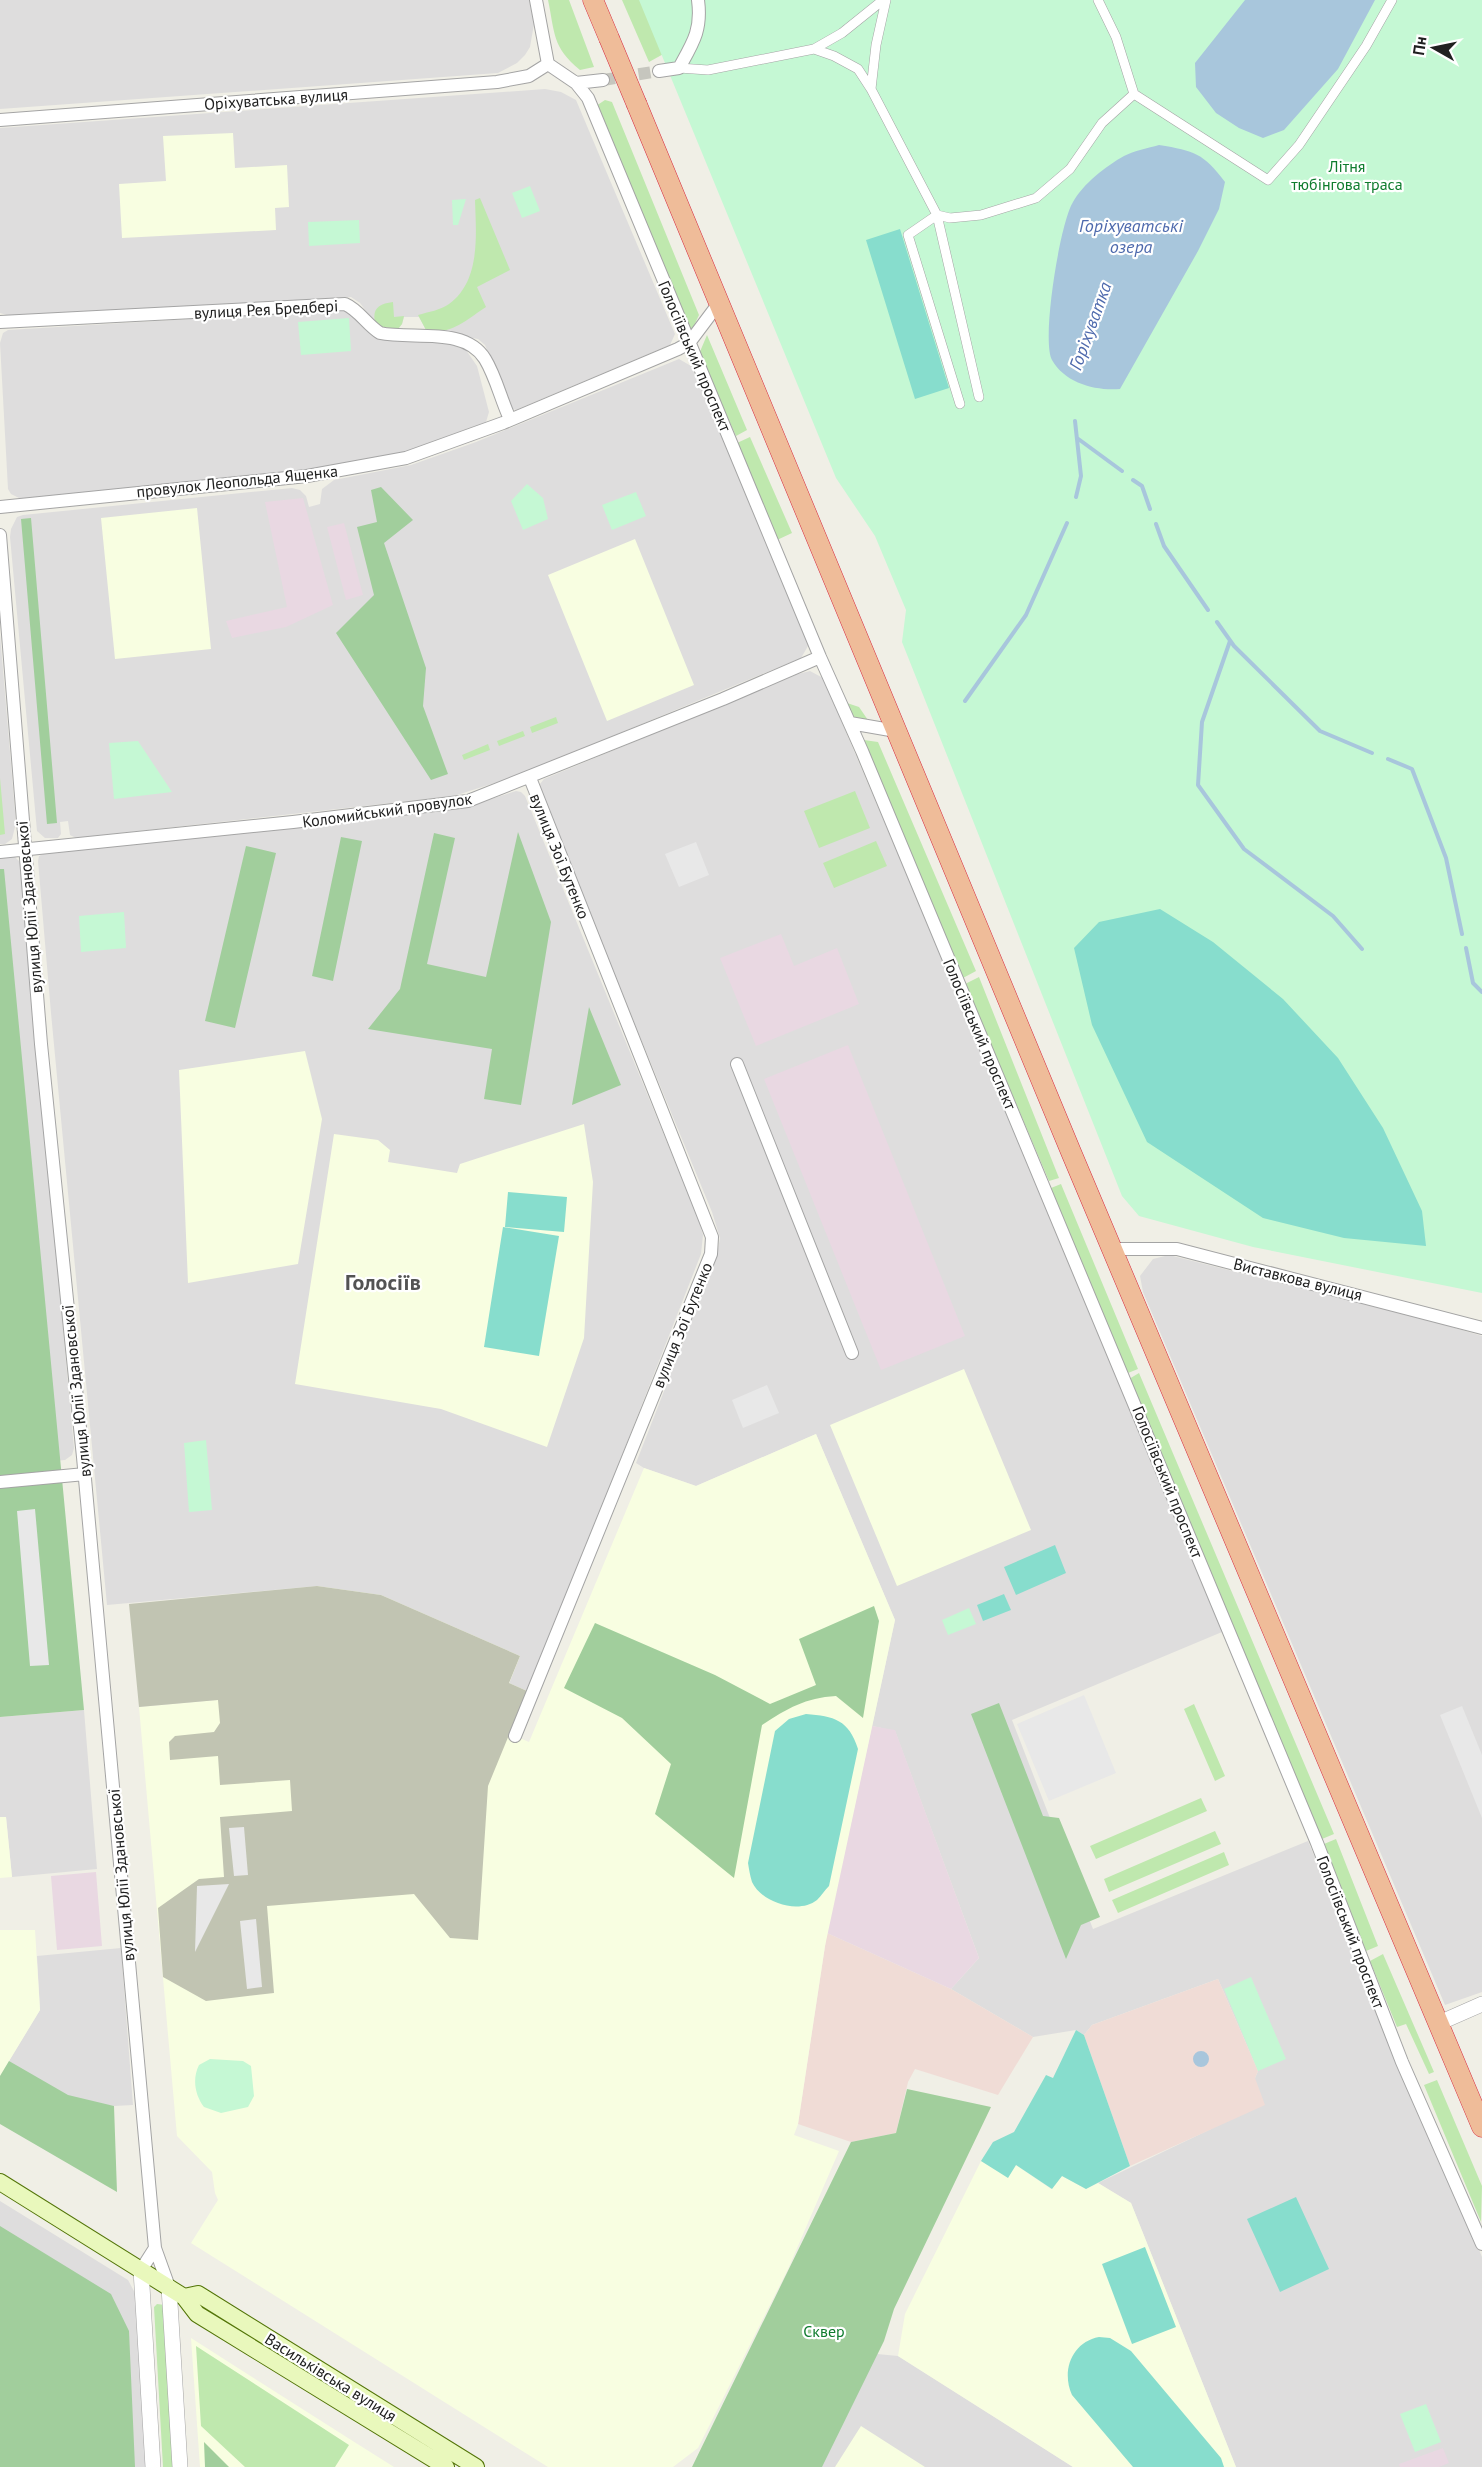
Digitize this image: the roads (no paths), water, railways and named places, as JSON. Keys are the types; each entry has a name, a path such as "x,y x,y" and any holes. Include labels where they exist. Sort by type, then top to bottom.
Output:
{"highway":[{"path":"593,0 1112,1248 1482,2127"}],"main road":[{"name":"Васильківська вулиця","path":"0,2182 184,2297 197,2314 446,2467"},
{"name":"Васильківська вулиця","path":"184,2297 198,2294 476,2467"}],"street":[{"path":"536,0 548,64"},
{"path":"679,68 697,37 698,0"},
{"path":"659,71 679,68 708,70 814,49 842,33 885,0"},
{"path":"871,89 876,45 885,0"},
{"path":"1098,0 1116,37 1134,94 1268,180 1292,155 1366,46 1392,0"},
{"path":"814,49 834,56 858,69 871,89 937,215 979,397"},
{"name":"Голосіївський проспект","path":"548,64 576,83 588,98 820,657 850,723 1190,1534 1317,1843 1405,2068 1482,2244"},
{"name":"Оріхуватська вулиця","path":"0,120 497,82 529,76 548,64"},
{"path":"576,83 603,80"},
{"path":"960,404 908,235 937,215 950,218 981,215 1036,198 1070,169 1102,123 1134,94"},
{"name":"провулок Леопольда Ященка","path":"0,507 307,476 406,458 510,419 689,342 719,303"},
{"name":"вулиця Рея Бредбері","path":"0,322 345,304 352,307 380,333 446,338 468,343 484,358 510,419"},
{"name":"вулиця Юлії Здановської","path":"0,535 24,850 85,1474 155,2248 168,2287 180,2467"},
{"name":"Коломийський провулок","path":"0,852 468,801 530,778 820,657"},
{"path":"850,723 896,731"},
{"name":"вулиця Зої Бутенко","path":"515,1736 711,1254 712,1237 530,778"},
{"path":"737,1064 852,1353"},
{"name":"Виставкова вулиця","path":"1112,1248 1177,1249 1482,1328"},
{"path":"0,1482 85,1474"},
{"path":"1438,2023 1482,2004"},
{"path":"153,2467 141,2270 155,2248"}],"water":[{"path":"1245,0 1375,0 1338,69 1284,130 1263,138 1239,128 1216,113 1196,87 1195,63"},
{"name":"Горіхуватські озера","path":"1159,145 1190,152 1210,165 1225,182 1219,209 1198,251 1120,389 1101,389 1081,384 1058,368 1052,360 1049,348 1050,307 1058,256 1068,214 1077,195 1103,170 1128,154"},
{"path":"1201,2051 1207,2053 1209,2059 1207,2065 1201,2067 1195,2065 1193,2059 1195,2053"}],"waterway":[{"name":"Горіхуватка","path":"1075,421 1081,476 1076,497"},
{"path":"1077,438 1122,471"},
{"path":"1133,480 1142,486 1150,509"},
{"name":"Горіхуватка","path":"965,701 1026,615 1067,523"},
{"path":"1156,524 1164,546 1208,610"},
{"path":"1217,622 1234,646 1320,731 1372,753"},
{"path":"1230,641 1202,722 1198,785 1244,849 1333,916 1362,949"},
{"path":"1388,759 1412,769 1446,858 1462,934"},
{"path":"1466,948 1473,983 1482,992"}],"tunnel":[{"path":"603,80 659,71"}],"district":[{"name":"Голосіїв","path":"383,1282"}],"park label":[{"name":"Літня тюбінгова траса","path":"1347,175"},
{"name":"Сквер","path":"824,2331"}]}
